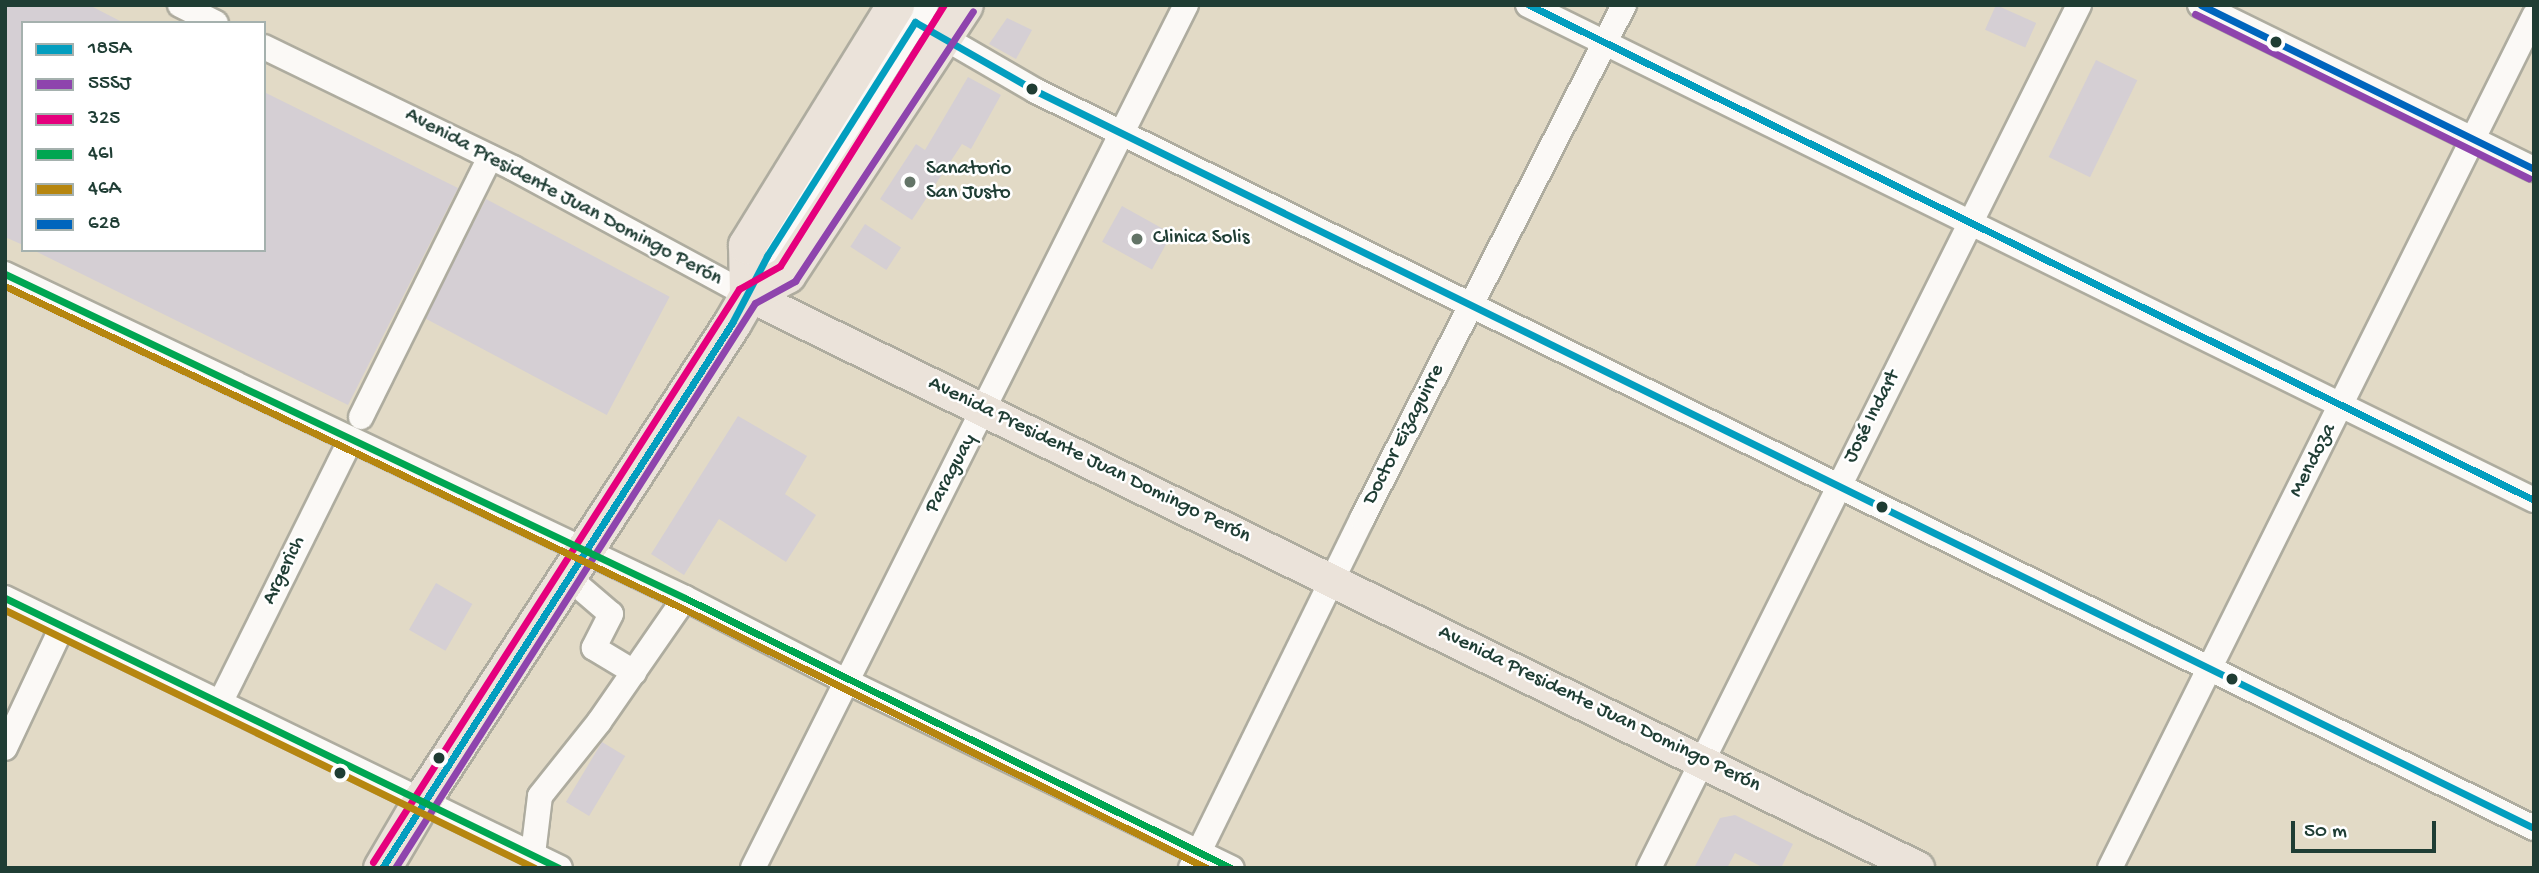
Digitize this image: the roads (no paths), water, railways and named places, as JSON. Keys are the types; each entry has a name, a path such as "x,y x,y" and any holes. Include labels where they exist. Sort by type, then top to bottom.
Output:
{"highway":[{"path":"748,295 747,245 914,16 964,5"},
{"path":"382,868 423,798 577,565 748,295 787,274 914,16"}],"main road":[{"name":"Avenida Presidente Juan Domingo Perón","path":"748,295 1334,579 1918,868"}],"street":[{"path":"180,5 211,21"},
{"path":"914,16 957,5"},
{"name":"Paraguay","path":"753,868 844,680 985,411 1186,5"},
{"path":"1528,5 1970,225 2534,500"},
{"name":"Doctor Eizaguirre","path":"1195,860 1625,5"},
{"name":"José Indart","path":"1649,868 2079,5"},
{"path":"2200,5 2472,141 2534,169"},
{"path":"914,16 1122,132 1839,486 2211,666 2265,707 2534,828"},
{"name":"Mendoza","path":"2109,868 2200,713 2211,666 2534,16"},
{"name":"Avenida Presidente Juan Domingo Perón","path":"266,48 490,157 748,295"},
{"path":"361,417 490,157"},
{"path":"5,274 350,441 577,565 685,598 1195,860 1232,868"},
{"name":"Argerich","path":"221,701 350,441"},
{"path":"577,565 611,614 594,648 634,672"},
{"path":"5,598 423,798 559,868"},
{"path":"533,854 540,796 634,672 685,598"},
{"path":"5,748 62,627"}],"place":[{"name":"Sanatorio San Justo","path":"910,182"},
{"name":"Clinica Solis","path":"1137,239"}]}
